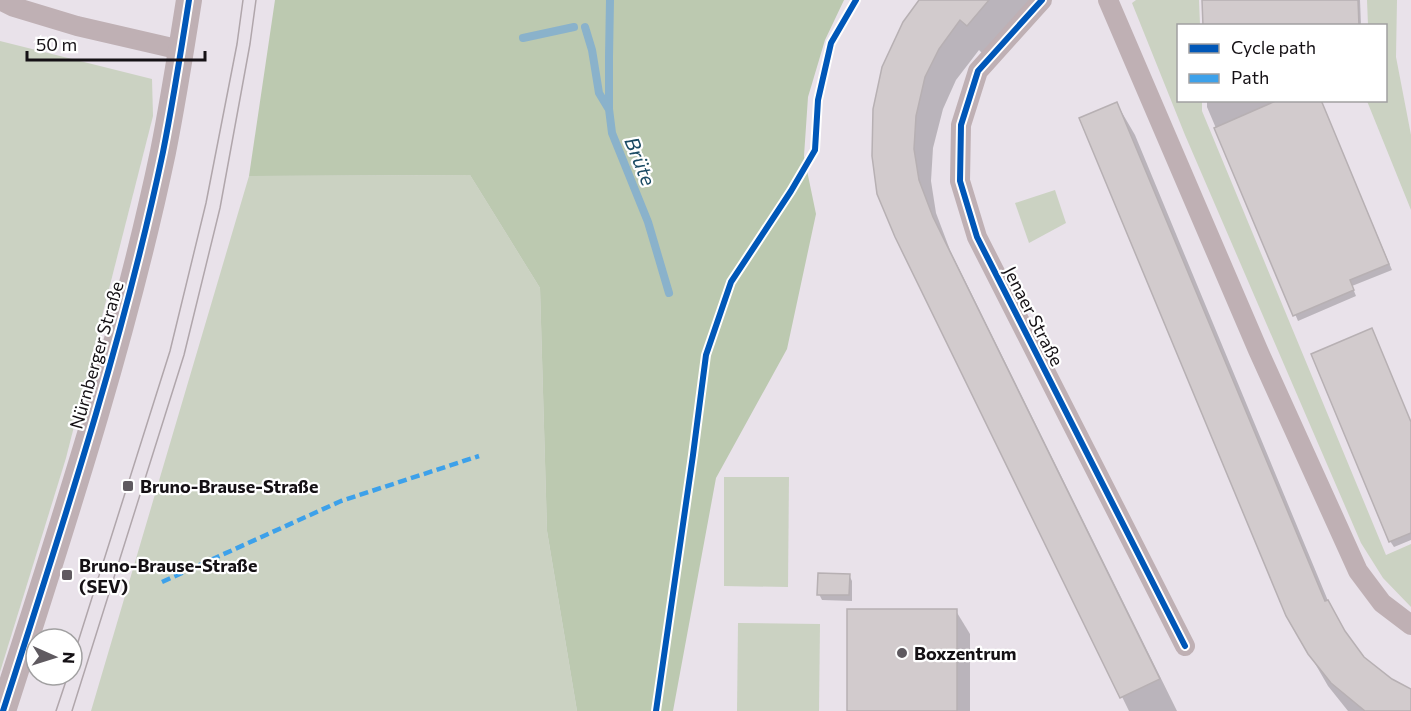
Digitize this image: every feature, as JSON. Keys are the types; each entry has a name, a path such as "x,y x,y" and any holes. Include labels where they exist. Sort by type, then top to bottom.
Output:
{"street":[{"path":"0,0 14,8 77,26 181,50"},
{"name":"Nürnberger Straße","path":"3,711 62,530 121,324 163,152 189,0"},
{"name":"Jenaer Straße","path":"1042,0 978,71 961,125 960,181 977,237 1185,646"},
{"path":"1109,0 1258,350 1358,571 1382,603 1411,625"}],"green space":[{"path":"275,0 844,0 825,40 808,97 804,156 816,214 787,349 716,478 673,711 577,711 547,531 540,288 470,175 249,176"},
{"path":"1136,0 1199,0 1200,24 1177,24 1177,102 1202,102 1202,111 1386,555 1411,544 1411,607 1383,578 1361,543 1185,135 1132,3"},
{"path":"1367,0 1397,0 1396,57 1411,135 1411,210 1367,102 1387,102 1387,24 1368,24"},
{"path":"0,41 152,79 153,116 66,458 0,672"},
{"path":"470,175 540,288 547,531 577,711 91,711 249,176"},
{"path":"1055,190 1066,223 1029,243 1015,203"},
{"path":"724,477 789,477 788,587 724,586"},
{"path":"738,623 820,624 819,711 737,711"}],"building":[{"path":"919,0 989,0 967,26 960,20 939,49 925,77 916,116 914,149 919,180 933,217 1160,679 1120,698 895,237 877,194 872,156 873,109 882,67 903,22"},
{"path":"1202,0 1358,0 1359,24 1203,24"},
{"path":"1117,102 1325,601 1328,600 1345,631 1364,657 1392,679 1411,689 1411,711 1365,711 1331,683 1308,654 1286,616 1079,118"},
{"path":"1273,102 1322,102 1389,264 1350,280 1354,290 1293,316 1214,128"},
{"path":"1372,328 1411,422 1411,533 1389,542 1311,354"},
{"path":"818,573 850,574 849,595 817,595"},
{"name":"Boxzentrum","path":"847,609 957,609 957,711 847,711"}],"waterway":[{"name":"Brüte","path":"610,0 609,109 612,133 648,222 669,293"},
{"path":"523,38 574,27"},
{"path":"585,27 592,50 599,93 608,108"}],"tram line":[{"path":"83,627 170,351 206,203 237,44 243,0"},
{"path":"72,711 184,355 220,208 256,0"},
{"path":"56,711 64,687"}],"marked path":[{"path":"162,582 341,501 479,456"}],"cycle path":[{"path":"3,711 90,434 129,294 163,152 189,0"},
{"path":"656,711 706,355 731,282 815,150 818,100 831,43 856,0"},
{"path":"1042,0 978,71 961,125 960,181 977,237 1185,646"}],"place":[{"name":"Bruno-Brause-Straße","path":"128,486"},
{"name":"Bruno-Brause-Straße (SEV)","path":"67,575"},
{"name":"Boxzentrum","path":"902,653"}]}
